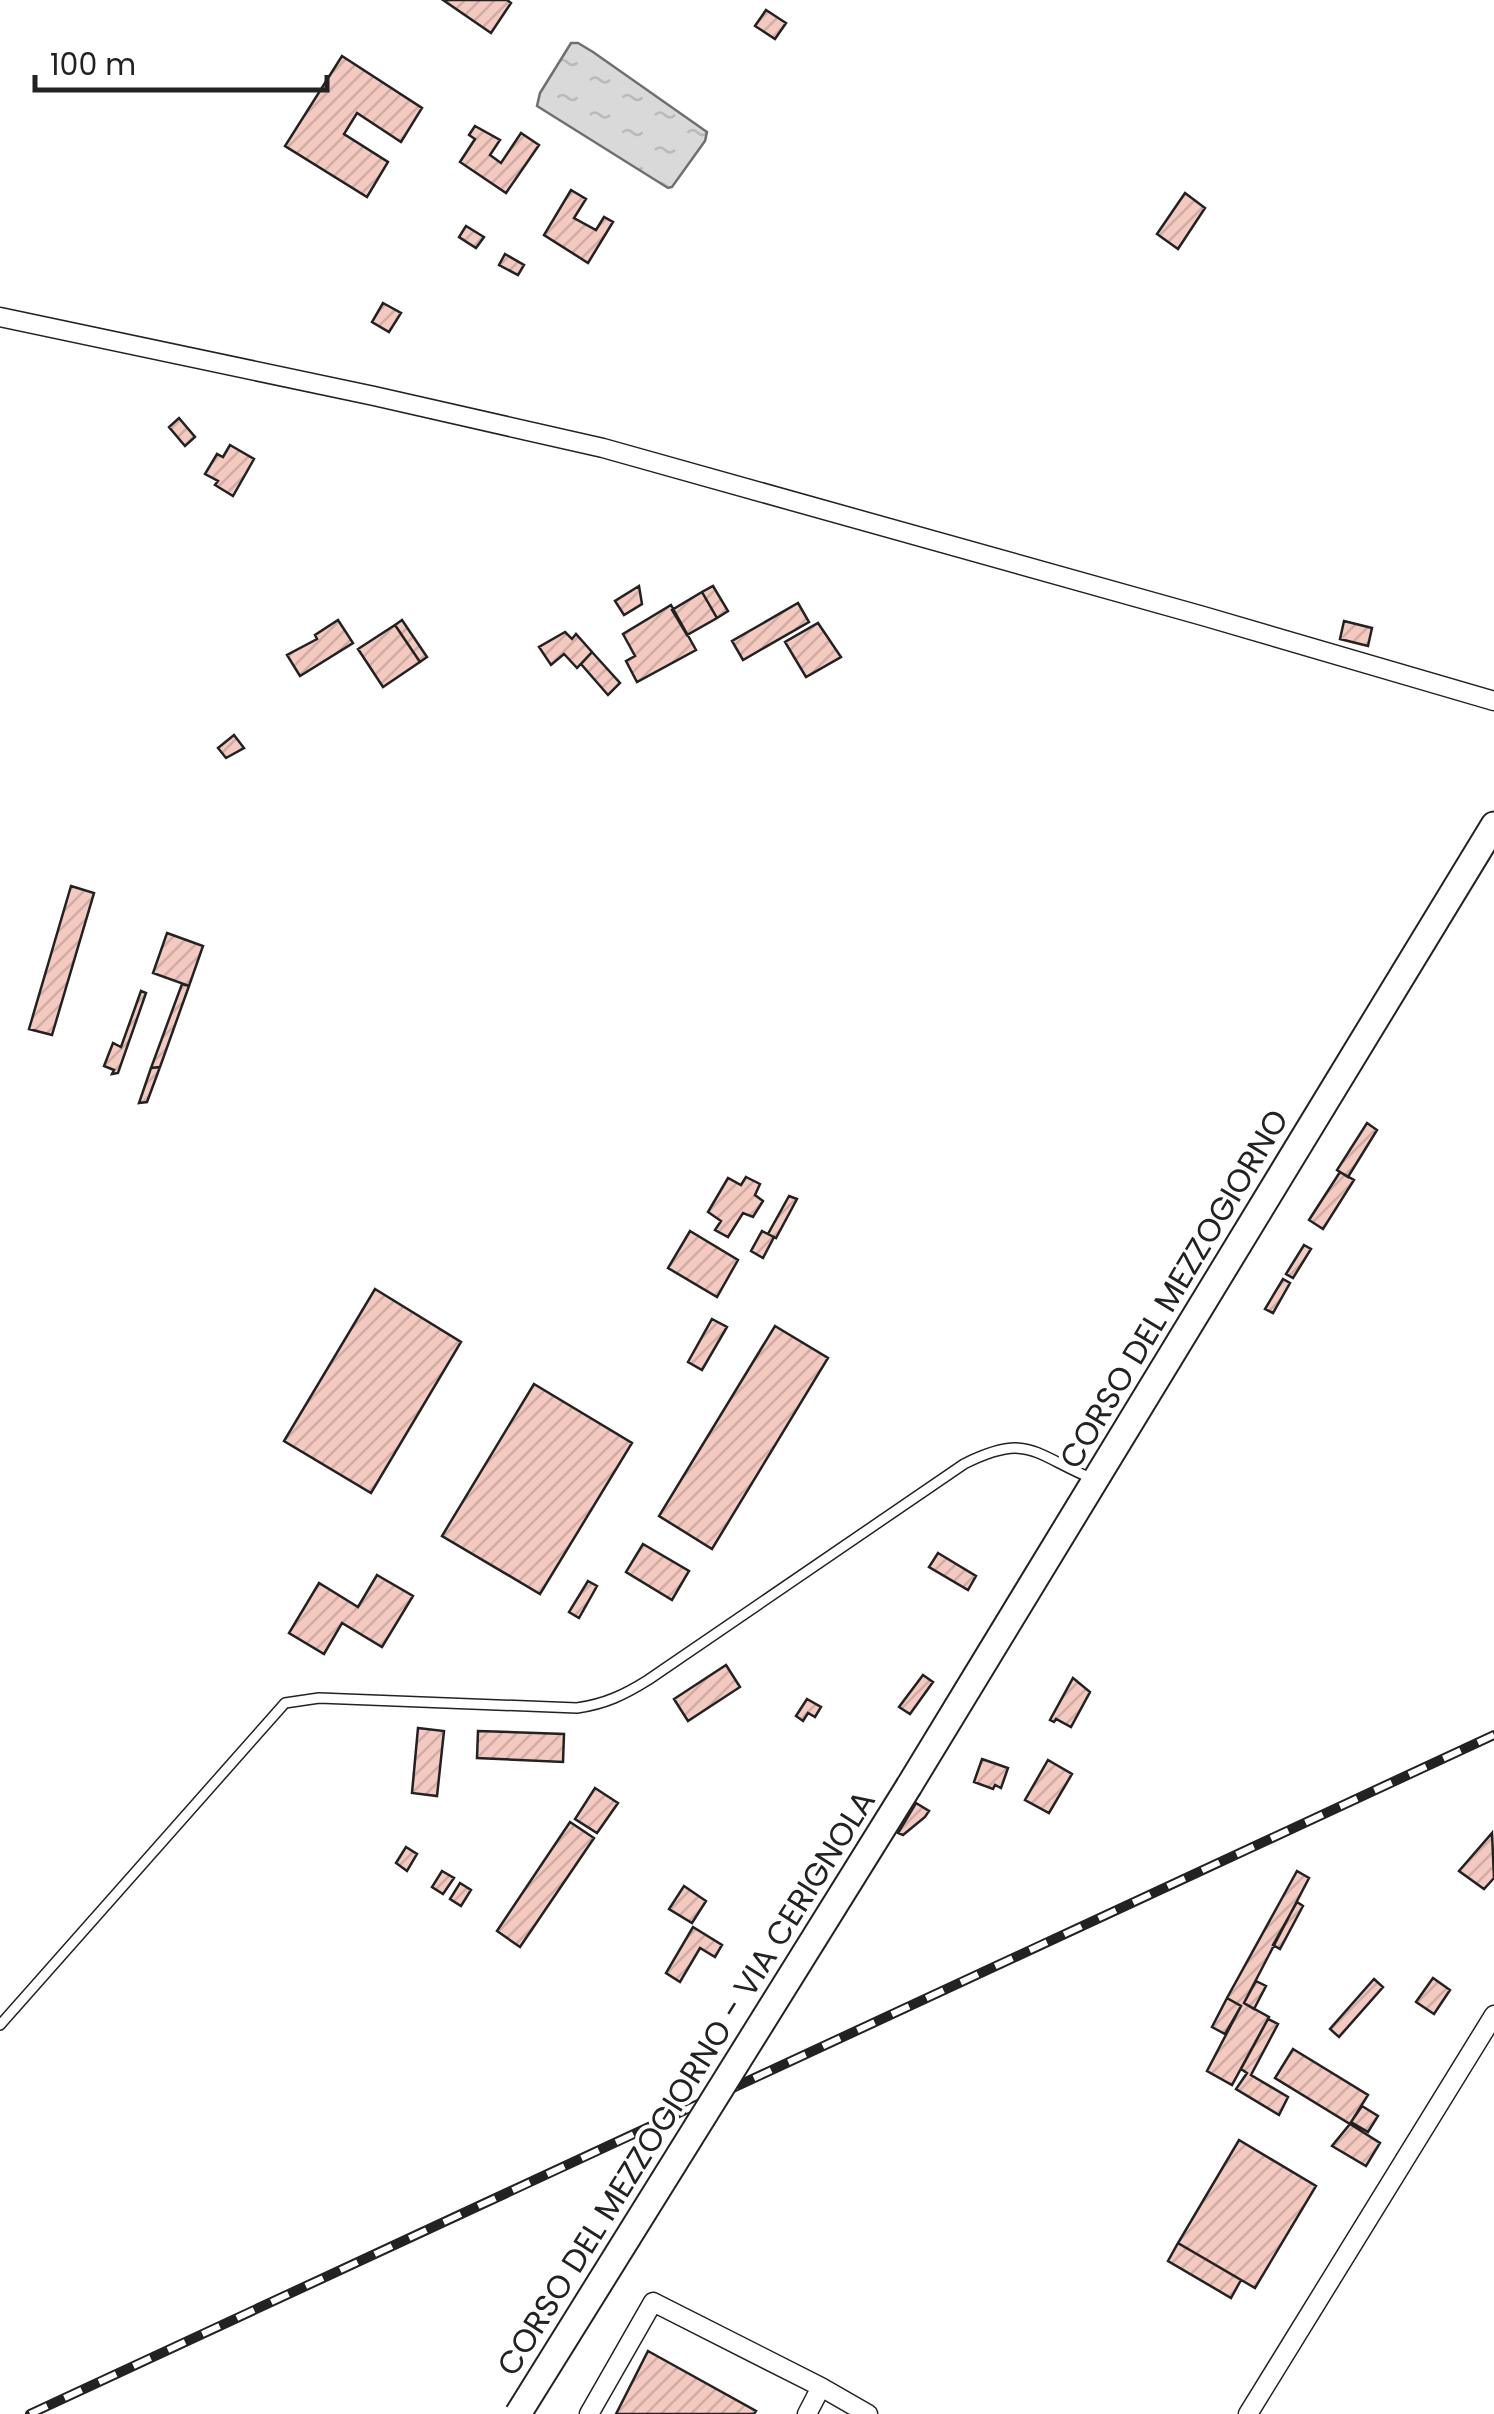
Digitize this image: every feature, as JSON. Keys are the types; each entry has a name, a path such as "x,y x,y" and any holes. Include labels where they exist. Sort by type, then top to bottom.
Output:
{"main road":[{"name":"CORSO DEL MEZZOGIORNO","path":"909,1786 1494,825"},
{"name":"CORSO DEL MEZZOGIORNO - VIA CERIGNOLA","path":"518,2414 909,1786"}],"street":[{"path":"0,317 603,448 1494,701"},
{"path":"1248,2414 1494,2015"},
{"path":"588,2414 653,2302 868,2414"},
{"path":"806,2414 821,2387"}],"lane":[{"path":"0,2025 286,1703 319,1698 577,1708 600,1705 622,1697 964,1464 990,1451 1027,1447 1095,1480"}],"water":[{"path":"571,43 593,52 707,132 705,141 672,187 537,106 540,93"}],"building":[{"path":"443,0 507,0 511,3 491,33"},
{"path":"766,10 786,23 775,39 755,26"},
{"path":"342,56 422,108 401,142 357,113 344,134 388,162 367,197 285,146"},
{"path":"475,126 500,140 490,155 501,163 521,133 539,145 506,193 460,162 475,139 469,135"},
{"path":"571,190 586,199 574,218 596,230 604,217 613,222 588,263 544,235"},
{"path":"1185,193 1205,208 1178,249 1157,234"},
{"path":"466,226 484,237 476,248 459,237"},
{"path":"505,254 524,265 518,275 499,265"},
{"path":"383,303 401,313 389,332 372,322"},
{"path":"179,418 195,437 185,446 169,427"},
{"path":"230,445 254,459 233,496 205,474 217,454 223,457"},
{"path":"639,586 642,604 624,615 615,601"},
{"path":"713,586 728,611 717,618 702,592"},
{"path":"702,592 717,618 687,635 672,610"},
{"path":"798,603 809,622 743,660 732,641"},
{"path":"671,605 696,650 637,682 626,661 635,656 623,634"},
{"path":"338,620 353,643 300,676 287,655 317,639 315,635"},
{"path":"402,620 427,657 420,662 395,625"},
{"path":"1344,621 1372,628 1368,646 1340,639"},
{"path":"818,623 841,657 806,677 785,642"},
{"path":"395,625 420,662 383,687 358,649"},
{"path":"565,632 572,639 576,634 592,652 577,668 564,654 551,665 539,647"},
{"path":"592,652 620,683 608,695 581,664"},
{"path":"234,735 244,748 226,758 218,748"},
{"path":"71,886 94,893 52,1035 29,1029"},
{"path":"167,933 203,946 189,986 153,973"},
{"path":"182,984 189,986 160,1067 151,1068"},
{"path":"141,991 146,993 118,1073 112,1074 114,1070 104,1066 113,1043 121,1047"},
{"path":"160,1067 147,1102 139,1103 151,1068"},
{"path":"1367,1123 1377,1130 1348,1177 1337,1170"},
{"path":"1340,1172 1354,1180 1323,1229 1309,1220"},
{"path":"746,1177 760,1184 755,1195 763,1201 753,1217 743,1213 728,1237 715,1230 721,1221 708,1212 728,1178 741,1185"},
{"path":"789,1196 797,1199 776,1238 768,1234"},
{"path":"690,1231 738,1260 717,1297 668,1268"},
{"path":"762,1231 774,1237 763,1258 751,1251"},
{"path":"1304,1245 1311,1249 1293,1278 1286,1274"},
{"path":"1283,1279 1290,1283 1273,1313 1265,1309"},
{"path":"375,1289 461,1342 371,1493 284,1441"},
{"path":"712,1319 727,1327 702,1370 688,1362"},
{"path":"775,1326 828,1358 712,1549 659,1516"},
{"path":"534,1384 632,1443 540,1594 442,1536"},
{"path":"643,1544 689,1571 672,1600 626,1572"},
{"path":"938,1553 976,1576 968,1590 929,1567"},
{"path":"377,1575 413,1596 382,1647 342,1623 324,1654 289,1633 319,1583 358,1607"},
{"path":"588,1581 597,1586 579,1618 569,1612"},
{"path":"726,1665 740,1687 688,1721 674,1699"},
{"path":"923,1675 933,1682 910,1714 899,1707"},
{"path":"1073,1678 1090,1692 1071,1727 1050,1720"},
{"path":"807,1699 821,1707 815,1717 808,1713 803,1721 796,1716"},
{"path":"418,1728 444,1731 437,1796 412,1793"},
{"path":"478,1731 564,1734 563,1762 477,1758"},
{"path":"982,1759 1008,1768 1001,1788 974,1782"},
{"path":"1048,1760 1072,1774 1049,1813 1025,1800"},
{"path":"595,1788 618,1803 597,1833 575,1819"},
{"path":"916,1803 929,1811 903,1835 898,1833"},
{"path":"570,1822 594,1838 520,1947 497,1931"},
{"path":"1492,1833 1494,1878 1484,1889 1459,1871"},
{"path":"406,1847 417,1854 407,1871 396,1863"},
{"path":"442,1871 454,1878 443,1894 432,1887"},
{"path":"1297,1871 1309,1878 1244,2003 1269,2017 1232,2085 1207,2071 1241,2006 1227,1998"},
{"path":"460,1883 471,1890 461,1906 450,1899"},
{"path":"684,1886 706,1901 692,1923 669,1909"},
{"path":"1297,1902 1303,1906 1280,1949 1273,1945"},
{"path":"693,1927 722,1945 715,1957 700,1948 680,1982 666,1973"},
{"path":"1433,1978 1450,1990 1434,2014 1416,2002"},
{"path":"1374,1979 1383,1987 1339,2037 1330,2029"},
{"path":"1256,1981 1266,1986 1254,2009 1244,2003"},
{"path":"1227,1998 1241,2006 1225,2034 1212,2027"},
{"path":"1268,2019 1278,2024 1251,2075 1288,2097 1279,2115 1236,2089 1247,2073 1241,2069"},
{"path":"1293,2049 1368,2095 1350,2124 1275,2078"},
{"path":"1362,2106 1378,2116 1368,2132 1351,2122"},
{"path":"1350,2124 1380,2143 1366,2166 1332,2146"},
{"path":"1239,2140 1316,2186 1255,2288 1178,2243"},
{"path":"1178,2243 1241,2280 1231,2298 1168,2261"},
{"path":"648,2351 756,2411 616,2414"}],"railway":[{"path":"30,2414 1494,1735"}]}
